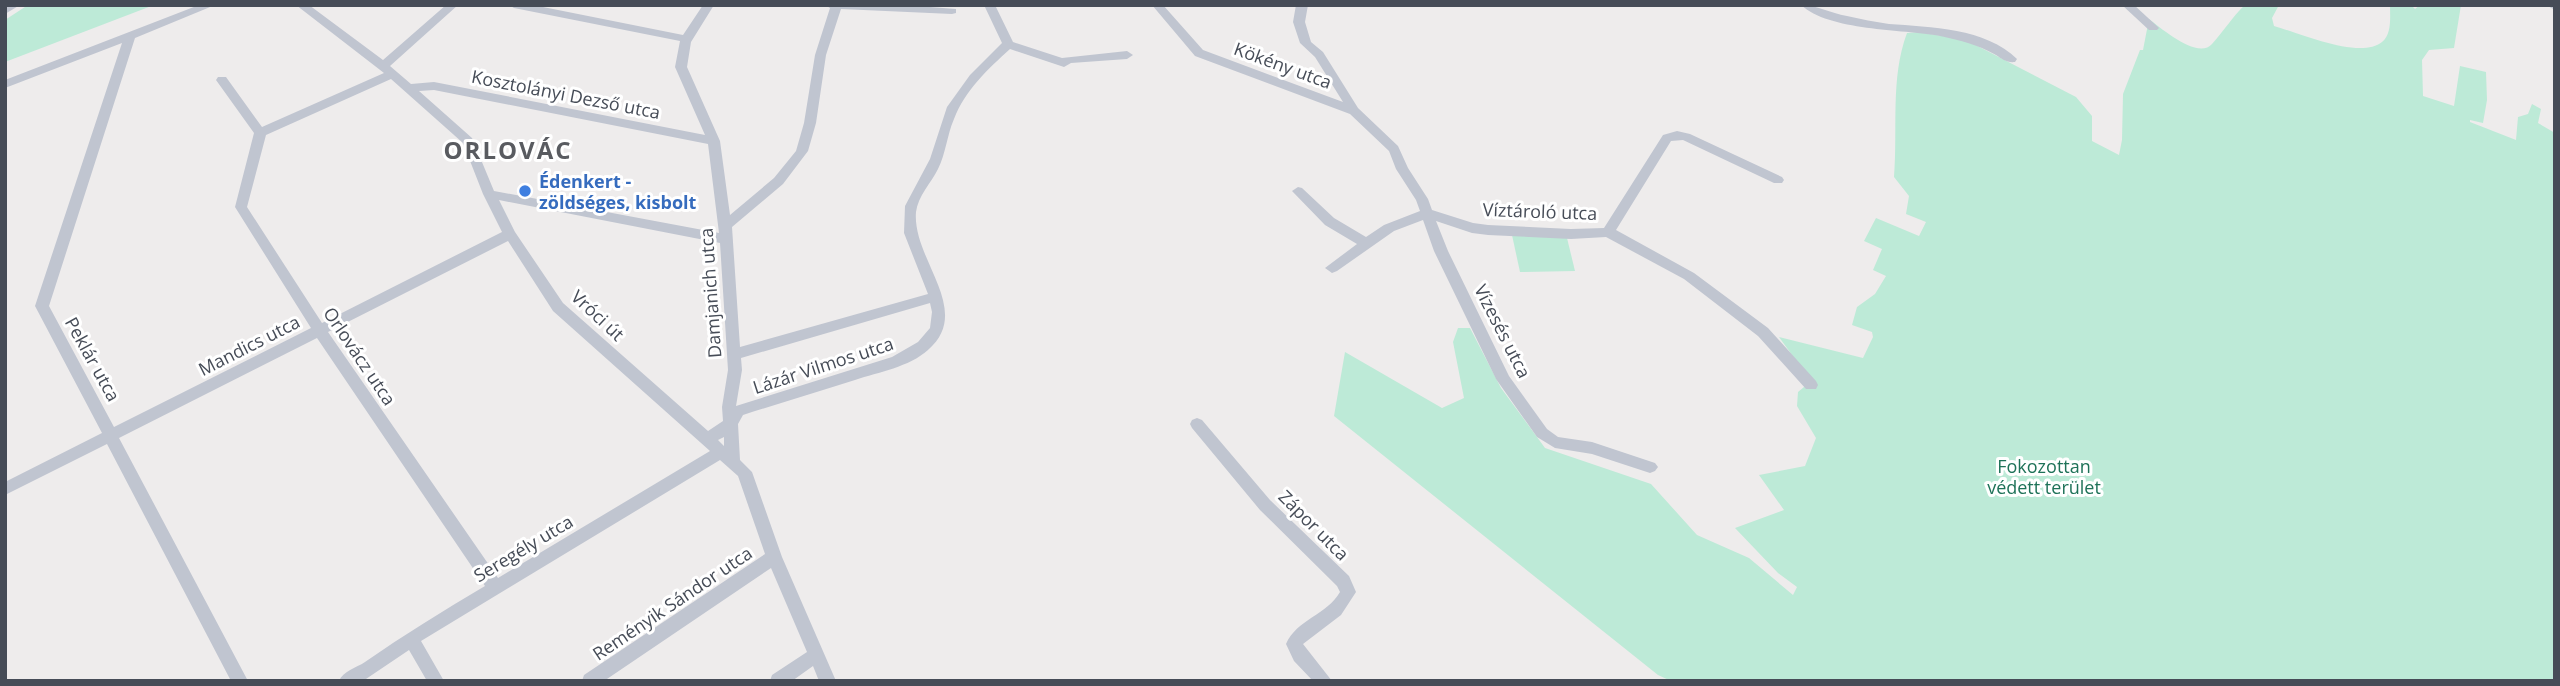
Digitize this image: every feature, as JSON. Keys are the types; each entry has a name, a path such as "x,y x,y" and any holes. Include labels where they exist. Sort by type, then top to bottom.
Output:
{"street":[{"path":"5,11 15,5"},
{"path":"5,84 210,5"},
{"name":"Vróci út","path":"302,5 410,88 468,141 489,194 510,234 558,307 744,472 774,557 828,681"},
{"path":"222,79 260,132 388,70 453,5"},
{"path":"514,5 686,39"},
{"name":"Damjanich utca","path":"709,5 686,39 680,54 681,67 714,141 733,355 731,425 727,456"},
{"path":"830,5 952,11"},
{"path":"489,194 724,232 793,166 802,153 807,139 822,48 837,5"},
{"path":"989,5 1008,44 1064,63 1068,60 1127,55"},
{"name":"Kökény utca","path":"1157,5 1199,53 1354,111"},
{"path":"1302,5 1299,22 1306,43 1319,55 1354,111"},
{"path":"1807,5 1825,16 1844,20 1888,27 1914,27 1977,40 2011,59"},
{"path":"1844,5 1844,20"},
{"path":"2127,5 2153,29"},
{"name":"Peklár utca","path":"130,37 42,306 240,681"},
{"name":"Lázár Vilmos utca","path":"706,439 731,425 738,411 897,361 920,349 939,326 937,296 909,234 910,209 935,163 947,120 960,92 1008,44"},
{"name":"Kosztolányi Dezső utca","path":"410,88 434,86 714,141"},
{"name":"Vízesés utca","path":"1354,111 1394,149 1402,169 1428,213 1441,251 1503,379 1542,433 1555,442 1592,448 1650,467"},
{"name":"Orlovácz utca","path":"260,132 241,207 319,330 495,587"},
{"path":"1608,232 1667,138 1677,135 1686,137 1778,180"},
{"path":"1298,191 1311,206 1358,240 1367,243"},
{"path":"1332,268 1389,228 1428,213"},
{"name":"Víztároló utca","path":"1428,213 1472,228 1488,230 1571,234 1608,232 1700,284 1763,332 1811,385"},
{"name":"Mandics utca","path":"5,489 510,234"},
{"path":"733,355 937,296"},
{"name":"Zápor utca","path":"1197,424 1265,505 1343,581 1348,592 1343,603 1331,615 1297,637 1294,644 1300,656 1324,681"},
{"name":"Seregély utca","path":"347,681 495,587 727,456"},
{"name":"Reményik Sándor utca","path":"590,681 774,557"},
{"path":"411,639 436,681"},
{"path":"778,681 816,655"}],"green space":[{"path":"28,5 154,5 5,62 5,20"},
{"name":"Fokozottan védett terület","path":"2245,5 2279,5 2272,18 2274,26 2329,43 2359,48 2372,47 2385,39 2390,25 2390,5 2411,5 2415,9 2420,5 2461,5 2454,48 2429,50 2422,60 2423,96 2454,106 2460,66 2486,72 2487,100 2483,123 2470,122 2516,140 2518,117 2528,114 2532,104 2541,109 2538,123 2555,133 2555,681 1671,681 1658,675 1334,416 1345,352 1442,408 1464,398 1453,342 1458,328 1470,328 1501,388 1545,448 1651,484 1697,535 1749,558 1793,595 1797,587 1778,573 1735,528 1784,510 1759,475 1805,466 1816,438 1797,406 1798,392 1804,387 1805,373 1779,337 1863,358 1873,337 1872,332 1852,325 1857,307 1875,294 1886,276 1873,270 1882,249 1864,241 1876,218 1919,236 1926,222 1906,214 1909,196 1894,177 1896,86 1907,33 1919,32 1966,40 2076,97 2092,116 2092,141 2119,155 2123,94 2140,50 2143,50 2149,19 2189,46 2206,48"},
{"path":"1512,235 1567,238 1575,271 1520,272"}],"place":[{"name":"Édenkert - zöldséges, kisbolt","path":"525,191"}],"district":[{"name":"ORLOVÁC","path":"508,149"}]}
